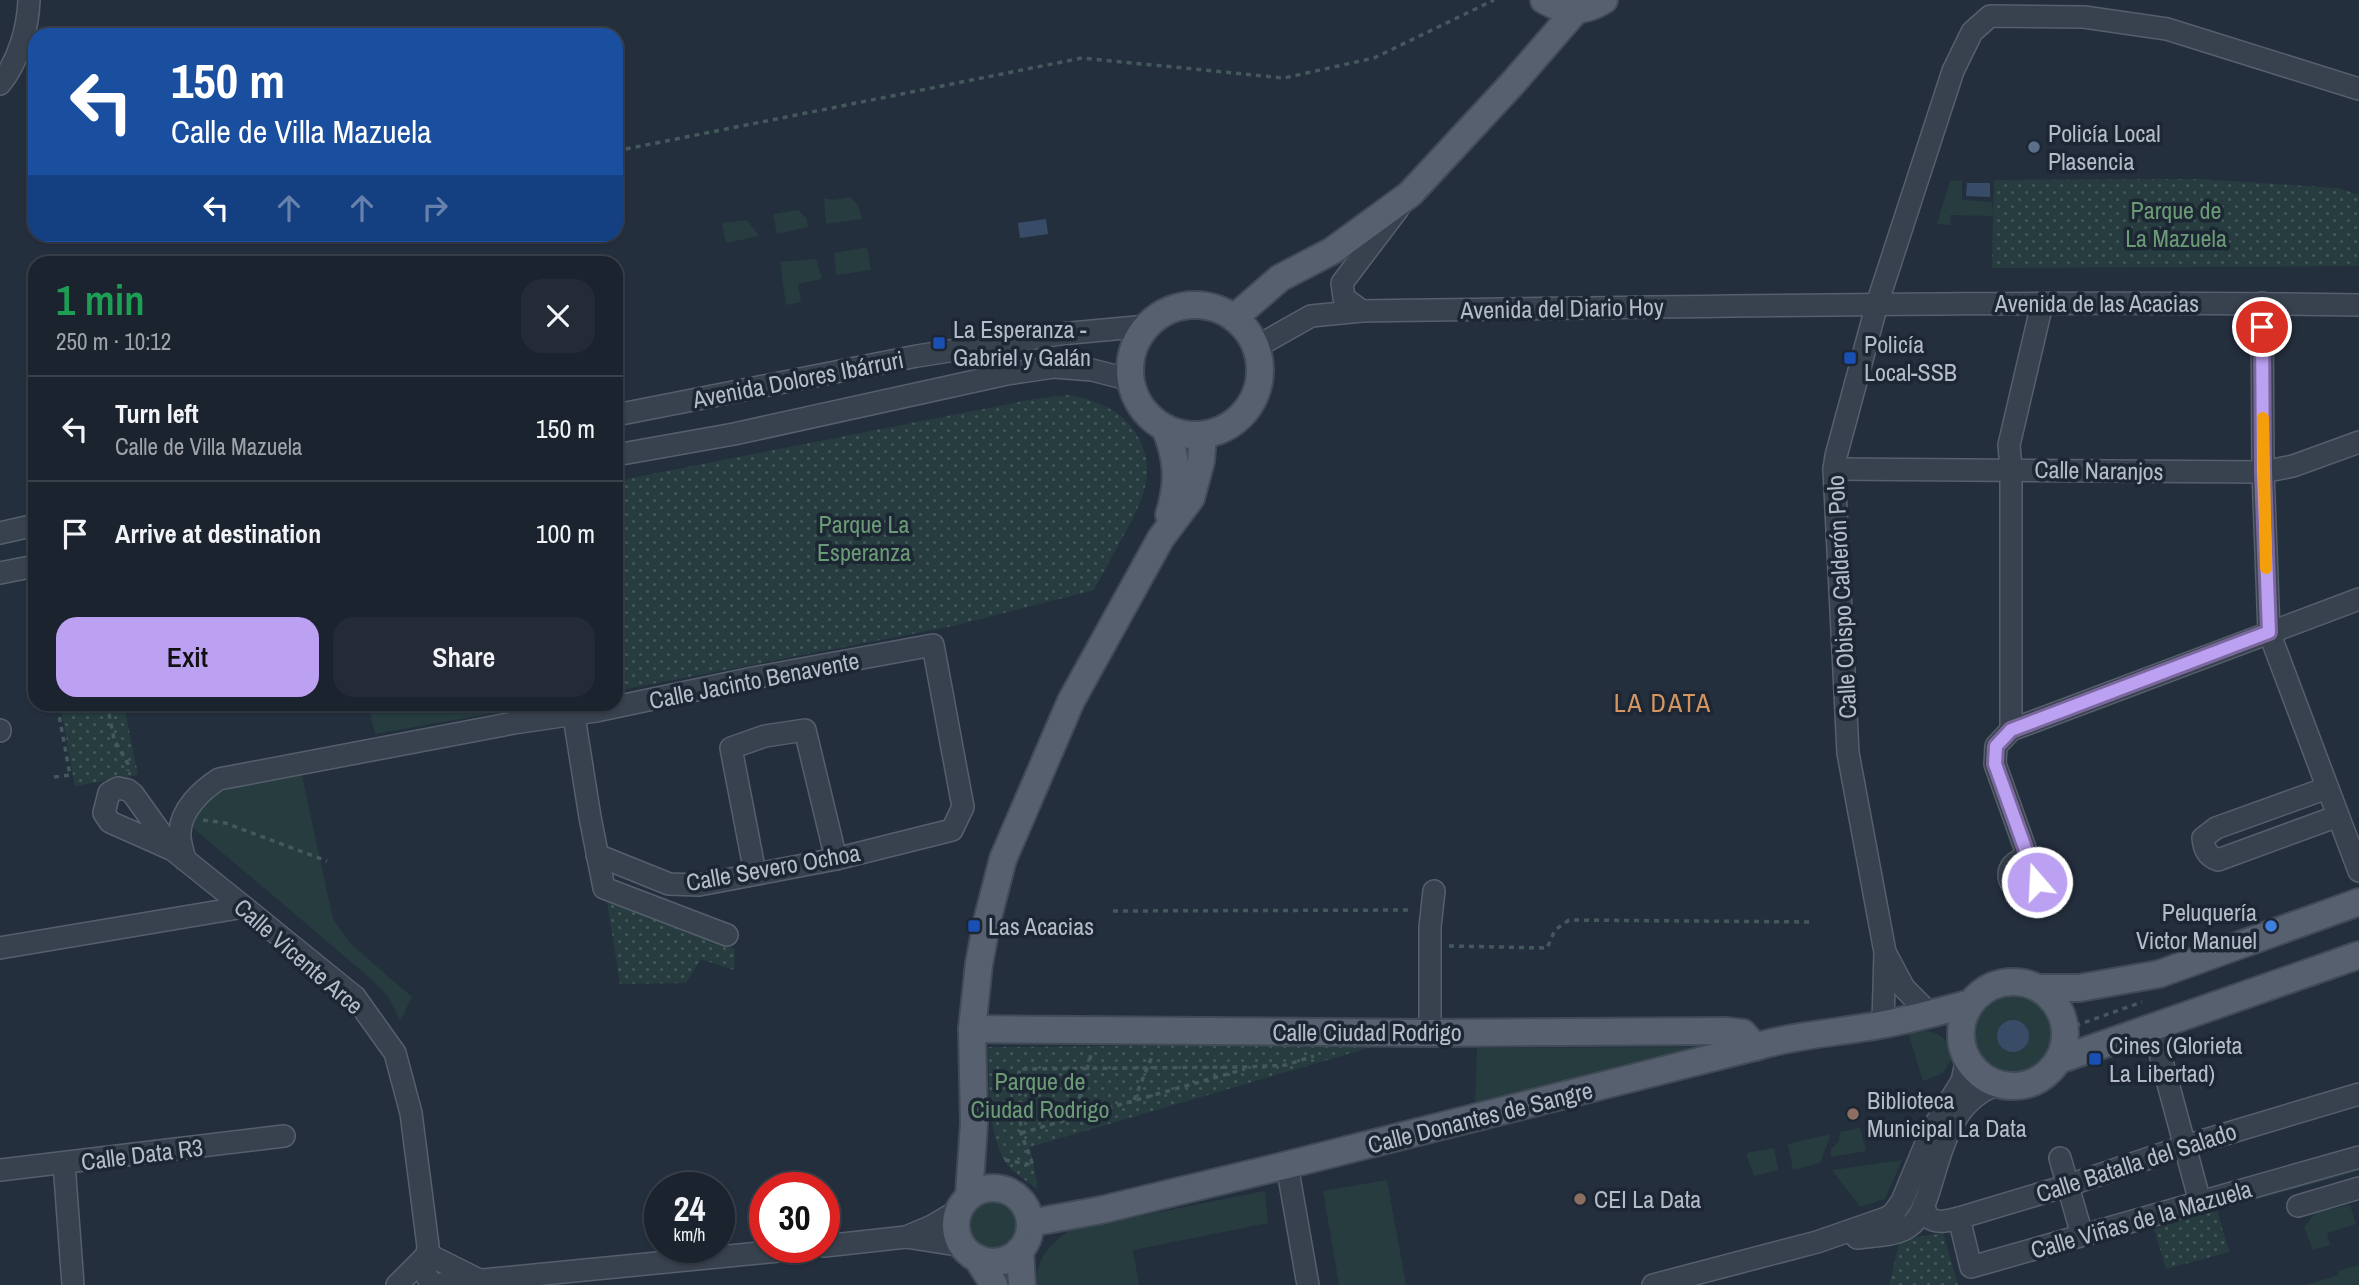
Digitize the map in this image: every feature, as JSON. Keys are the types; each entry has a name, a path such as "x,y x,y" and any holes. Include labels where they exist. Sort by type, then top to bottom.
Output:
{"main road":[{"path":"1538,53 1545,1 1555,7 1571,10 1587,9 1604,0"},
{"path":"1234,318 1280,278 1332,251 1410,194 1577,9"},
{"path":"1180,307 1217,309 1234,318 1247,331 1256,347 1261,366 1259,386 1251,404 1239,419 1222,430 1203,435 1184,435 1166,428 1149,416 1137,400 1131,380 1131,361 1137,342 1147,326 1162,314 1180,307"},
{"path":"1161,538 1177,481 1174,450 1166,428"},
{"path":"994,1285 957,1235 956,1223 964,1203 974,1123 972,1029 986,921 1003,859 1071,701 1161,538 1191,498 1201,461 1203,435"},
{"path":"2039,988 2079,988 2159,974 2359,902"},
{"path":"2059,1060 2359,955"},
{"path":"2003,983 2025,983 2039,988 2053,999 2062,1012 2065,1045 2059,1060 2049,1072 2036,1081 2021,1085 1991,1081 1978,1073 1962,1046 1961,1031 1971,1003 1981,992 2003,983"},
{"name":"Calle Donantes de Sangre","path":"1030,1223 1101,1210 1287,1166 1788,1037 1864,1028 1971,1003"},
{"path":"1931,1014 1948,1021 1961,1031"},
{"name":"Calle Ciudad Rodrigo","path":"972,1029 1430,1033 1725,1031 1743,1033 1755,1047"},
{"path":"974,1123 1000,1189"},
{"path":"964,1203 979,1190 1000,1189 1011,1193 1026,1207 1030,1223 1026,1241 1020,1250 1010,1257 985,1261 970,1252"},
{"path":"1020,1250 1022,1285"}],"street":[{"path":"0,84 19,49 28,16 29,0"},
{"name":"Calle Obispo Calderón Polo","path":"1883,1023 1885,952 1848,753 1834,469 1877,304 1953,72 1972,32 1990,16 2084,17 2166,29 2359,89"},
{"path":"1362,311 1344,298 1342,283 1410,194"},
{"path":"2262,303 2263,472 2269,632 2359,871"},
{"name":"Avenida de las Acacias","path":"1877,304 2359,305"},
{"name":"Avenida del Diario Hoy","path":"1256,347 1311,316 1362,311 1877,304"},
{"path":"2011,730 2009,445 2042,304"},
{"name":"Avenida Dolores Ibárruri","path":"623,414 917,356 1060,334 1147,326"},
{"name":"Avenida Dolores Ibárruri","path":"623,454 734,434 1007,374 1054,367 1092,370 1131,380"},
{"name":"Calle Naranjos","path":"1834,469 2263,472 2293,466 2359,442"},
{"path":"0,533 28,527"},
{"path":"0,573 28,567"},
{"path":"2030,862 1995,764 1996,746 2011,730 2359,599"},
{"name":"Calle Jacinto Benavente","path":"623,705 933,645 963,807 952,830"},
{"name":"Calle Jacinto Benavente","path":"179,855 183,817 206,788 219,779 565,711"},
{"path":"573,711 604,888 727,935"},
{"path":"755,873 731,748 765,736 805,730 836,859"},
{"path":"2327,788 2216,828 2203,838 2204,846 2210,857 2218,860 2338,816"},
{"name":"Calle Severo Ochoa","path":"597,855 669,884 699,885 836,859 952,830"},
{"name":"Calle Vicente Arce","path":"179,855 355,998 395,1053 411,1113 429,1253 436,1270 431,1285"},
{"path":"1430,1033 1433,901"},
{"path":"0,948 244,907"},
{"name":"Calle Obispo Calderón Polo","path":"1885,952 1904,988 1931,1014"},
{"path":"2153,1028 2200,1202"},
{"path":"1653,1285 1817,1242 1893,1214 1902,1201 1931,1131 1962,1081 1967,1058"},
{"path":"1817,1242 1903,1230 1918,1218 1946,1139 1963,1106 1979,1092 2001,1084"},
{"name":"Calle Batalla del Salado","path":"1924,1204 1926,1215 1931,1220 1943,1222 1959,1218 2359,1094"},
{"name":"Calle Data R3","path":"0,1170 284,1136"},
{"name":"Calle Viñas de la Mazuela","path":"1959,1218 1971,1267 2359,1157"},
{"path":"2060,1158 2082,1236"},
{"path":"64,1163 73,1285"},
{"path":"1287,1166 1308,1285"},
{"path":"2298,1206 2359,1188"},
{"path":"840,1244 906,1237 932,1226 964,1203"},
{"path":"906,1237 970,1252"},
{"path":"397,1285 429,1253 479,1280"},
{"path":"431,1285 749,1254"}],"path":[{"path":"623,149 1082,58 1284,78 1374,58 1494,0"},
{"path":"54,777 70,775 58,711"},
{"path":"108,711 114,739 120,748"},
{"path":"203,820 225,822 327,861"},
{"path":"1113,911 1433,901"},
{"path":"1430,945 1546,948 1555,930 1569,920 1810,922"},
{"path":"1134,1100 1156,1045"},
{"path":"1074,1118 1093,1046"},
{"path":"1005,1160 1033,1165 1021,1133 1019,1069 1250,1067 1286,1065 1320,1055"},
{"path":"1021,1133 1250,1067 1256,1059"}],"green space":[{"name":"Parque de La Mazuela","path":"2197,179 2338,188 2359,195 2359,266 1992,268 1994,180"},
{"path":"1962,180 1962,200 1992,202 1993,216 1950,215 1951,225 1937,224 1950,181"},
{"path":"850,197 858,205 862,219 826,224 824,198 834,200"},
{"path":"798,210 807,219 808,227 777,234 773,214"},
{"path":"747,220 759,236 726,243 722,223"},
{"path":"867,247 871,270 836,275 834,253"},
{"path":"816,259 822,279 798,284 801,302 786,305 780,262"},
{"name":"Parque La Esperanza","path":"1067,395 1111,409 1132,428 1146,456 1146,484 1142,497 1094,590 953,626 623,690 623,480 1034,399"},
{"path":"61,711 125,711 138,775 75,786"},
{"path":"370,711 505,711 375,734"},
{"path":"301,771 333,919 352,945 412,997 400,1021 388,996 369,977 191,826 202,806 222,792 248,782"},
{"path":"607,901 735,949 734,970 701,959 686,983 620,984"},
{"path":"2013,993 2029,996 2043,1005 2052,1019 2055,1035 2052,1051 2043,1065 2029,1074 2013,1077 1997,1074 1983,1065 1974,1051 1971,1035 1974,1019 1983,1005 1997,996"},
{"path":"1908,1032 1933,1032 1942,1037 1948,1045 1951,1060 1943,1073 1923,1081"},
{"name":"Parque de Ciudad Rodrigo","path":"1382,1044 1030,1147 1038,1189 1012,1170 1004,1159 994,1129 988,1047"},
{"path":"1710,1047 1475,1110 1477,1048"},
{"path":"1860,1128 1866,1151 1831,1157 1831,1149 1839,1141 1840,1132"},
{"path":"1831,1134 1820,1163 1793,1170 1788,1144"},
{"path":"1774,1148 1778,1170 1754,1176 1746,1153"},
{"path":"1902,1160 1885,1199 1860,1207 1832,1170"},
{"path":"2359,1165 2359,1171 2229,1207 2228,1202"},
{"path":"1387,1180 1406,1285 1339,1285 1323,1191"},
{"path":"1265,1191 1268,1223 1133,1250 1139,1285 1037,1285 1038,1267 1045,1253 1070,1230"},
{"path":"992,1194 1013,1203 1022,1224 1013,1245 992,1254 971,1245 962,1224 971,1203"},
{"path":"2350,1205 2356,1224 2327,1233 2330,1245 2313,1250 2304,1227 2316,1212"},
{"path":"2217,1210 2229,1252 2166,1269 2154,1229"},
{"path":"1943,1233 1958,1285 1889,1285 1900,1240"},
{"path":"2359,1265 2359,1285 2306,1285 2339,1275 2338,1271"}],"water":[{"path":"1967,183 1990,183 1990,197 1966,196"},
{"path":"1046,219 1048,234 1020,238 1018,223"},
{"path":"2013,1020 2024,1025 2029,1036 2024,1047 2013,1052 2002,1047 1997,1036 2002,1025"}],"slow traffic":[{"path":"2263,418 2266,568"}],"place":[{"name":"Policía Local Plasencia","path":"2034,147"},
{"name":"La Esperanza - Gabriel y Galán","path":"939,343"},
{"name":"Policía Local-SSB","path":"1850,358"},
{"name":"Las Acacias","path":"974,926"},
{"name":"Peluquería Victor Manuel","path":"2271,926"},
{"name":"Cines (Glorieta La Libertad)","path":"2095,1059"},
{"name":"Biblioteca Municipal La Data","path":"1853,1114"},
{"name":"CEI La Data","path":"1580,1199"}],"district":[{"name":"LA DATA","path":"1663,702"}],"route":[{"path":"2037,882 2039,873 2030,862 1995,764 1996,746 2011,730 2269,632 2263,472 2262,327"}]}
